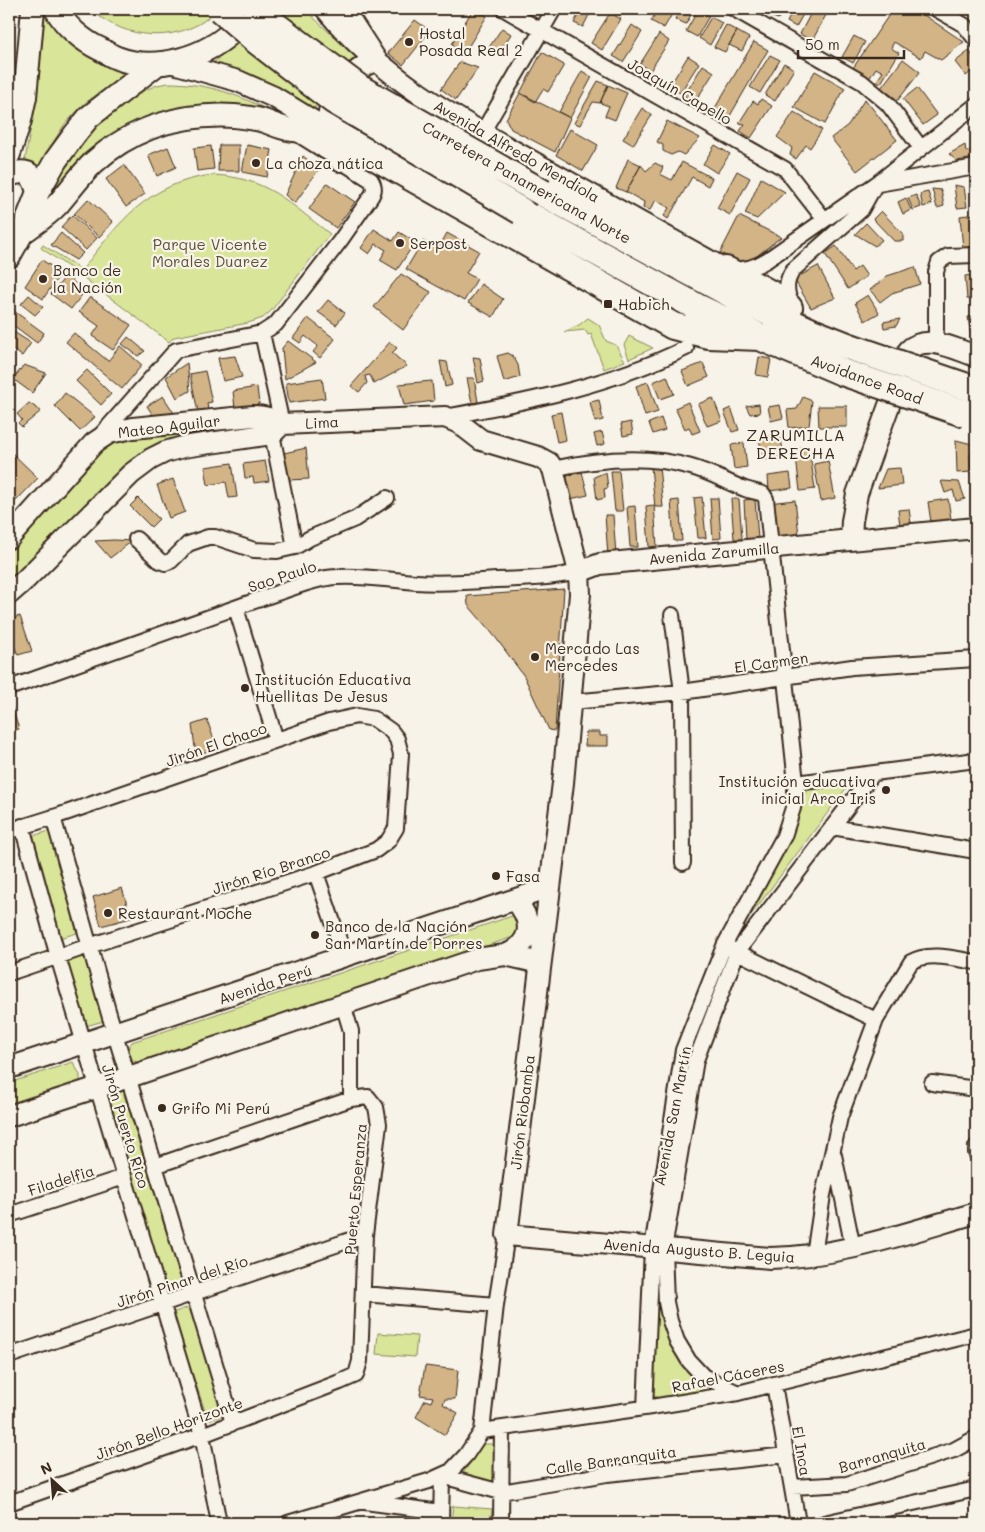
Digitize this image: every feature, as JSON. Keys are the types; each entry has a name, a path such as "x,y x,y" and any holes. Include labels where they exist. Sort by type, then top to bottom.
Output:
{"highway":[{"name":"Carretera Panamericana Norte","path":"220,9 257,41 333,100 521,211 697,307 760,337"},
{"name":"Carretera Panamericana Norte","path":"256,9 359,88 543,193 740,299 804,324"},
{"path":"328,130 673,326 708,335 760,337"},
{"path":"726,270 782,300 804,324"},
{"name":"Avoidance Road","path":"804,324 973,403"},
{"name":"Avoidance Road","path":"760,337 842,372 973,403"}],"main road":[{"path":"9,154 25,97 33,9"},
{"path":"56,9 60,17 86,42 118,58 145,64 164,63 206,50 237,27 250,9"},
{"name":"Avenida Alfredo Mendiola","path":"326,9 336,22 375,60 410,86 482,133 726,270"},
{"path":"340,161 328,130 329,112 335,95 345,80 359,68 375,60 342,9"},
{"path":"9,256 22,233 38,192 56,160 75,134 89,117 164,63 238,81 274,97 328,130"},
{"path":"22,233 57,205 80,176 111,148 153,126 178,119 201,116 236,116 262,120 292,130 328,130"},
{"path":"9,175 20,171 28,173 34,181 38,192"},
{"path":"851,540 852,521 858,494 906,357 911,348 925,342 976,356"},
{"name":"Mateo Aguilar","path":"9,538 94,443 110,434 133,428 253,416 273,419 277,429"},
{"path":"445,417 459,423 481,440 538,458 549,463 552,469"},
{"name":"Lima","path":"9,594 131,474 151,459 165,452 277,429 445,417"},
{"name":"Jirón Riobamba","path":"507,1235 563,783 580,594 579,572 552,469"},
{"name":"Avenida Zarumilla","path":"579,572 600,564 976,528"},
{"name":"Avenida Perú","path":"9,1068 549,888"},
{"path":"9,1116 477,959 505,955 514,951 524,942 528,931 528,918 522,907 515,900"},
{"path":"505,955 540,963"},
{"name":"Avenida Augusto B. Leguia","path":"507,1235 770,1258 814,1255 853,1248 976,1213"}],"street":[{"name":"Joaquín Capello","path":"504,9 785,169 824,219"},
{"path":"482,133 554,9"},
{"path":"734,9 862,82 888,104 921,148"},
{"path":"936,9 964,26 976,40"},
{"path":"726,270 743,270 757,266 876,184 976,105"},
{"path":"94,443 176,350 262,333 280,320 340,241 374,192 371,180 292,130"},
{"path":"876,184 976,167"},
{"path":"804,324 788,297 787,278 793,270 861,210 876,184"},
{"path":"936,344 936,272 938,262 948,256 976,255"},
{"path":"262,333 295,547"},
{"name":"Lima","path":"445,417 512,404 587,384 634,369 686,348"},
{"name":"Avenida San Martín","path":"552,469 604,460 629,459 667,462 698,469 744,489 763,494 766,499 796,783 793,808 784,836 724,946 683,1050 658,1249 645,1408"},
{"path":"136,539 160,561 165,563 171,561 188,544 215,537 254,550 277,551 295,547 310,538 355,518 387,498"},
{"name":"Sao Paulo","path":"9,688 309,582 334,577 372,577 447,583 563,576 579,572"},
{"path":"236,608 276,740"},
{"path":"672,615 682,692 683,863"},
{"name":"El Carmen","path":"571,702 682,692 852,667 976,659"},
{"name":"Jirón El Chaco","path":"15,828 53,817 329,722 357,716 369,717 391,731 399,742 401,754 400,772"},
{"path":"796,783 872,775 976,760"},
{"name":"Jirón Río Branco","path":"9,973 316,873 376,850 388,841 396,828 400,772"},
{"name":"Avenida San Martín","path":"738,1393 703,1376 689,1361 670,1321 658,1249 696,1060 738,952 872,775"},
{"name":"Jirón Puerto Rico","path":"53,817 115,1034 233,1423"},
{"path":"832,827 976,851"},
{"name":"Jirón Puerto Rico","path":"15,828 58,957 202,1435 219,1523"},
{"path":"316,873 345,957"},
{"path":"724,946 876,1020"},
{"path":"814,1255 823,1195 840,1117 876,1020 911,962 920,957 933,957 976,962"},
{"path":"343,1004 351,1031 351,1099"},
{"path":"932,1083 976,1089"},
{"name":"Puerto Esperanza","path":"155,1166 351,1099 368,1096 376,1107 379,1124 366,1235 360,1361 356,1375 340,1382"},
{"path":"976,1146 976,1153"},
{"path":"833,1150 853,1248"},
{"name":"Filadelfia","path":"9,1214 124,1177"},
{"name":"Jirón Pinar del Río","path":"9,1356 366,1235"},
{"name":"Jirón Riobamba","path":"288,1523 429,1481 450,1471 466,1455 482,1431 496,1305 507,1235"},
{"path":"363,1294 496,1305"},
{"name":"Rafael Cáceres","path":"482,1431 738,1393 976,1334"},
{"name":"Jirón Bello Horizonte","path":"9,1503 202,1435 340,1382"},
{"name":"El Inca","path":"774,1384 798,1523"},
{"path":"501,1523 502,1428"},
{"name":"Barranquita","path":"792,1487 846,1484 954,1450 976,1438"},
{"name":"Calle Barranquita","path":"442,1476 502,1492 608,1474 786,1455"},
{"path":"360,1501 441,1518 442,1476"},
{"path":"824,1523 976,1489"}],"green space":[{"path":"90,9 218,9 202,22 185,30 157,35 128,31 102,18"},
{"path":"264,9 309,9 314,18 355,57 314,109 273,85 210,65 240,39"},
{"path":"41,12 63,38 90,58 127,73 85,103 64,125 38,167 34,162 25,160 35,103"},
{"path":"168,83 197,85 225,92 277,115 182,109 37,213 72,153 91,128 136,94 157,85"},
{"name":"Parque Vicente Morales Duarez","path":"212,175 231,177 263,186 289,202 330,234 271,311 263,318 248,323 174,337 169,342 41,248 43,245 82,270 123,221 152,196 170,186 190,179"},
{"path":"588,318 599,325 606,341 616,345 625,361 604,369 591,334 588,335 585,330 564,332 579,325"},
{"path":"629,336 653,348 629,359 624,345"},
{"path":"266,425 175,441 9,587 9,545 104,443 178,430"},
{"path":"850,783 751,915 807,789"},
{"path":"50,831 77,933 60,938 32,836"},
{"path":"512,916 518,918 519,935 138,1062 133,1061 129,1051 129,1046 132,1042"},
{"path":"87,954 107,1020 86,1026 67,960"},
{"path":"73,1062 80,1075 80,1082 9,1105 9,1083"},
{"path":"123,1091 183,1286 166,1289 106,1097"},
{"path":"658,1256 682,1362 711,1390 707,1392 660,1398 653,1396"},
{"path":"189,1307 225,1415 208,1420 172,1313"},
{"path":"378,1333 417,1336 415,1357 376,1354"},
{"path":"482,1444 492,1444 499,1453 496,1482 486,1483 462,1475"},
{"path":"453,1506 492,1509 490,1523 451,1523"}],"building":[{"path":"473,9 487,16 465,52 452,44"},
{"path":"568,9 592,9 583,27 574,23 578,15"},
{"path":"658,9 675,9 664,28 651,21"},
{"path":"680,9 694,9 686,24 675,19"},
{"path":"776,9 785,9 778,19 770,16"},
{"path":"794,9 806,9 796,27 787,22"},
{"path":"813,9 819,9 827,13 812,41 800,34"},
{"path":"893,9 915,9 964,42 941,60 925,51 921,58 894,42 891,48 899,53 881,83 875,83 883,72 876,68 869,79 853,68"},
{"path":"698,10 709,16 697,37 686,31"},
{"path":"610,13 621,19 602,50 591,43"},
{"path":"711,17 722,23 710,45 699,38"},
{"name":"Hostal Posada Real 2","path":"415,20 430,31 403,65 388,53"},
{"path":"632,25 642,32 623,62 613,56"},
{"path":"726,25 737,31 725,52 714,47"},
{"path":"502,28 511,34 498,55 488,49"},
{"path":"737,31 749,38 742,51 729,45"},
{"path":"659,34 669,41 650,71 640,64"},
{"path":"854,36 865,42 853,63 842,57"},
{"path":"754,42 768,50 727,121 712,113"},
{"path":"969,51 976,60 976,68 966,76 955,62"},
{"path":"542,52 564,65 548,92 543,89 535,102 520,93"},
{"path":"770,55 780,60 760,93 750,87"},
{"path":"688,56 699,63 680,93 669,87"},
{"path":"903,59 920,72 898,100 881,88"},
{"path":"460,62 478,68 456,100 441,89"},
{"path":"784,63 794,69 775,101 765,95"},
{"path":"703,65 714,72 695,102 684,96"},
{"path":"582,71 592,77 570,118 559,112"},
{"path":"815,71 845,88 825,124 794,107"},
{"path":"598,81 608,85 600,103 593,102 580,125 574,123"},
{"path":"608,85 627,93 615,120 605,116 609,106 600,103"},
{"path":"917,88 937,115 923,125 903,99"},
{"path":"520,93 570,118 555,152 511,129 506,119"},
{"path":"761,99 772,106 751,138 740,131 745,124 739,123 753,101 758,104"},
{"path":"865,99 897,140 857,171 831,138 848,125"},
{"path":"642,108 652,115 633,145 623,139"},
{"path":"794,112 822,130 810,148 806,145 796,159 790,155 792,148 777,137"},
{"path":"667,121 700,138 684,155 678,152 671,155 663,151 663,145 657,142"},
{"path":"570,129 598,145 583,171 556,155"},
{"path":"219,145 239,145 239,171 218,171"},
{"path":"247,145 272,150 267,177 242,172"},
{"path":"715,145 730,154 717,173 703,164"},
{"path":"965,145 966,152 974,150 975,158 957,161 949,154"},
{"path":"211,146 214,169 197,171 194,148"},
{"path":"168,147 176,167 157,176 148,155"},
{"path":"303,156 319,169 295,203 285,195"},
{"path":"628,159 641,165 626,192 616,188"},
{"path":"682,162 712,178 708,186 692,177 668,219 664,216 669,208 656,200 650,210 643,208 644,202 626,192 641,165 646,171 655,163 663,167 660,174 672,180"},
{"path":"124,165 145,194 126,207 106,179"},
{"path":"737,171 750,178 730,215 717,208"},
{"path":"761,178 785,192 757,219 745,214"},
{"path":"327,183 355,202 336,228 309,209"},
{"path":"954,185 964,187 967,207 957,208"},
{"path":"932,189 941,190 944,206 937,208"},
{"path":"928,192 932,204 923,207 920,194"},
{"path":"916,195 921,207 913,210 908,198"},
{"path":"906,198 911,210 903,214 898,202"},
{"path":"88,199 113,222 99,237 74,214"},
{"path":"881,211 903,234 903,241 894,241 873,219"},
{"path":"976,214 976,247 963,249 960,216"},
{"path":"72,215 97,238 86,250 61,227"},
{"path":"739,216 781,237 753,259 738,261 720,253"},
{"path":"866,223 882,240 875,246 855,234"},
{"path":"374,229 393,241 399,232 415,242 397,270 380,260 386,250 376,244 369,254 361,248"},
{"path":"61,233 83,253 76,260 51,245"},
{"path":"447,233 479,251 466,273 477,279 464,301 406,269 423,241 438,249"},
{"path":"836,246 853,271 860,266 867,276 848,289 825,254"},
{"name":"Banco de la Nación","path":"42,260 61,273 43,299 25,286"},
{"path":"818,266 835,298 811,308 794,279"},
{"path":"915,267 920,284 892,293 880,302 870,290 887,276"},
{"path":"401,274 431,292 403,330 374,307"},
{"path":"972,275 974,299 967,299 965,276"},
{"path":"66,276 85,291 71,309 51,294"},
{"path":"481,284 503,299 493,317 468,303"},
{"path":"29,295 43,307 35,315 21,304"},
{"path":"868,295 879,313 865,321 855,303"},
{"path":"90,297 131,325 113,350 92,336 99,326 79,312"},
{"path":"328,300 345,313 336,325 318,312"},
{"path":"14,311 44,333 37,343 9,322"},
{"path":"976,316 976,343 972,343 968,317"},
{"path":"308,318 335,339 320,358 313,352 318,346 305,336 300,343 293,338"},
{"path":"900,319 896,326 884,328 883,322"},
{"path":"9,329 31,343 22,356 9,347"},
{"path":"74,333 108,361 120,346 142,365 122,389 66,342"},
{"path":"128,337 145,351 138,356 122,344"},
{"path":"288,341 316,362 285,379 282,348"},
{"path":"390,342 397,348 392,353 407,366 374,384 370,375 365,376 367,383 359,392 351,386"},
{"path":"508,353 513,356 518,365 520,377 504,382 497,356"},
{"path":"235,356 242,377 223,381 218,358"},
{"path":"473,357 480,358 484,381 478,383"},
{"path":"759,357 771,359 768,377 756,375"},
{"path":"440,361 447,362 452,385 445,387"},
{"path":"187,363 190,391 177,398 166,377"},
{"path":"703,363 709,377 688,386 682,371"},
{"path":"24,365 46,373 32,393 13,379"},
{"path":"87,370 111,394 101,405 76,381"},
{"path":"205,371 212,402 207,403 208,410 198,412 190,374"},
{"path":"667,376 674,394 660,399 653,382"},
{"path":"322,378 325,398 289,403 286,383"},
{"path":"467,378 474,378 478,402 472,403"},
{"path":"432,381 434,401 404,405 399,384"},
{"path":"648,382 658,412 645,416 636,386"},
{"path":"257,387 259,404 235,408 233,391"},
{"path":"65,393 95,417 80,431 55,406"},
{"path":"163,396 176,416 147,417 153,415 147,406"},
{"path":"803,397 812,401 809,426 789,428 787,410 797,409"},
{"path":"713,398 722,421 707,426 698,404"},
{"path":"599,400 603,420 595,422 590,402"},
{"path":"688,402 700,431 692,434 689,427 685,429 675,408"},
{"path":"29,403 41,411 22,427 18,423 22,420 17,414"},
{"path":"759,404 760,413 750,414 746,406"},
{"path":"780,405 783,418 771,421 768,407"},
{"path":"818,406 847,406 847,427 819,427"},
{"path":"731,408 739,430 732,432 724,411"},
{"path":"561,412 566,440 557,442 551,414"},
{"path":"661,418 665,430 653,434 649,423"},
{"path":"631,422 633,434 623,436 621,424"},
{"path":"602,432 605,444 597,446 594,434"},
{"path":"780,434 784,456 763,460 759,438"},
{"path":"956,440 976,445 976,449 970,455 971,472 957,473"},
{"path":"744,443 747,467 734,469 731,445"},
{"path":"809,447 815,489 800,491 795,449"},
{"path":"306,448 309,479 288,480 284,453"},
{"path":"9,450 38,478 16,501 9,494"},
{"path":"265,461 269,481 254,483 253,477 245,478 243,464"},
{"path":"828,461 835,498 821,501 814,464"},
{"path":"232,463 237,497 229,498 226,482 208,485 205,467"},
{"path":"659,466 663,507 655,507 651,467"},
{"path":"900,468 902,485 878,488 886,469"},
{"path":"611,471 619,471 623,511 615,511"},
{"path":"582,472 588,495 570,499 565,476"},
{"path":"606,472 608,488 604,489 605,498 597,500 594,477"},
{"path":"790,473 792,488 769,491 768,476"},
{"path":"173,479 185,512 169,518 157,485"},
{"path":"941,481 959,482 965,499 956,501 953,490 945,493"},
{"path":"702,497 706,538 698,538 694,498"},
{"path":"138,498 159,519 151,527 130,506"},
{"path":"710,498 718,498 721,538 713,539"},
{"path":"731,499 739,499 742,539 734,539"},
{"path":"755,499 758,539 746,540 744,500"},
{"path":"948,499 951,519 931,522 928,502"},
{"path":"679,500 682,541 674,541 671,501"},
{"path":"795,500 799,535 773,539 768,503"},
{"path":"654,505 657,546 649,547 646,506"},
{"path":"635,506 638,547 630,547 627,507"},
{"path":"909,509 911,523 900,525 898,510"},
{"path":"605,515 613,515 616,555 608,556"},
{"path":"95,541 132,541 110,558"},
{"name":"Mercado Las Mercedes","path":"564,589 555,731 549,730 524,676 496,638 468,605 467,596"},
{"path":"20,616 32,651 18,655 14,645 9,647 9,619"},
{"path":"9,699 19,729 9,732"},
{"path":"207,720 217,748 196,755 192,725"},
{"path":"586,732 600,732 600,736 608,736 608,746 585,746"},
{"path":"122,888 131,918 101,926 93,897"},
{"path":"425,1366 458,1370 455,1399 445,1399 443,1404 458,1413 445,1435 416,1417 425,1400 431,1402 433,1397 420,1395"}],"place":[{"name":"Hostal Posada Real 2","path":"409,42"},
{"name":"La choza nática","path":"256,163"},
{"name":"Serpost","path":"400,243"},
{"name":"Banco de la Nación","path":"43,279"},
{"name":"Habich","path":"608,304"},
{"name":"Mercado Las Mercedes","path":"535,657"},
{"name":"Institución Educativa Huellitas De Jesus","path":"245,688"},
{"name":"Institución educativa inicial Arco Iris","path":"886,790"},
{"name":"Fasa","path":"496,876"},
{"name":"Restaurant Moche","path":"108,913"},
{"name":"Banco de la Nación San Martín de Porres","path":"315,935"},
{"name":"Grifo Mi Perú","path":"162,1108"}],"district":[{"name":"ZARUMILLA DERECHA","path":"796,443"}]}
